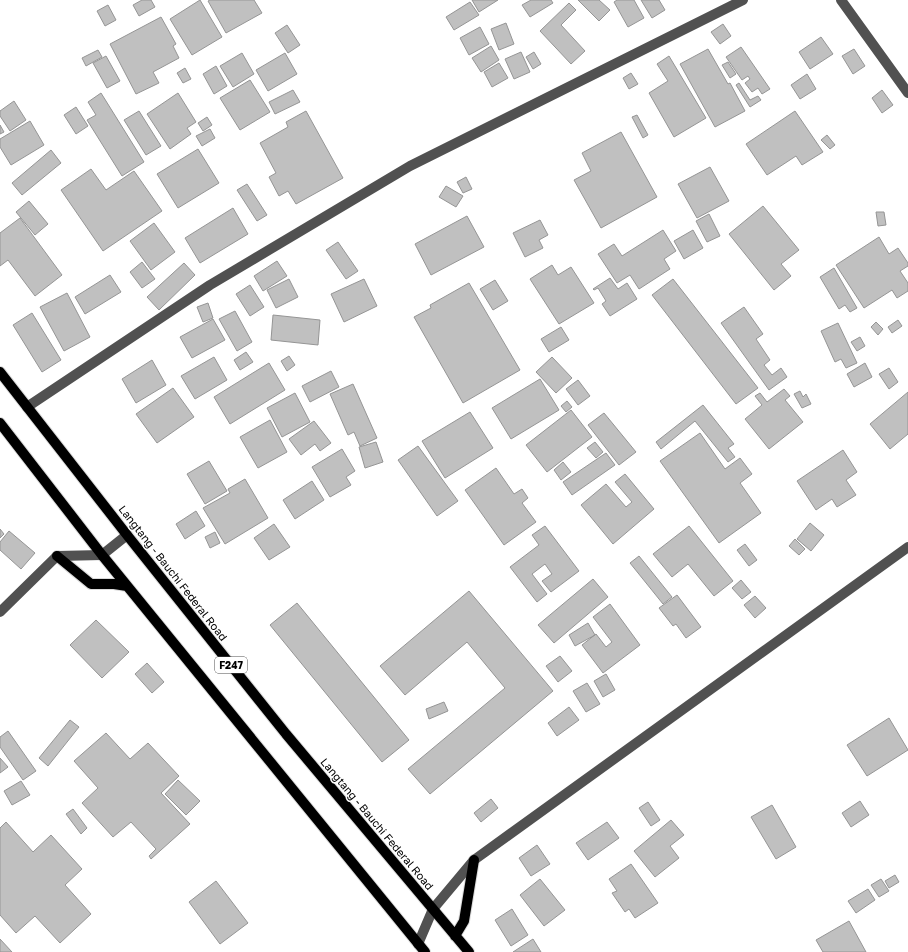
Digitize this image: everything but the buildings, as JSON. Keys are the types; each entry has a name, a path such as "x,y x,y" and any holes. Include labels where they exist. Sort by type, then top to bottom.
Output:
{"main road":[{"name":"Langtang - Bauchi Federal Road","path":"0,372 127,535 286,734 469,952"},
{"name":"F247","path":"0,423 102,555 425,952"},
{"path":"57,556 91,584 114,584 127,586"},
{"path":"455,936 464,921 474,860"}],"street":[{"path":"27,407 210,285 410,166 743,0"},
{"path":"841,0 908,93"},
{"path":"0,612 57,556 102,555 127,535"},
{"path":"418,944 433,909 474,860 908,548"}]}
